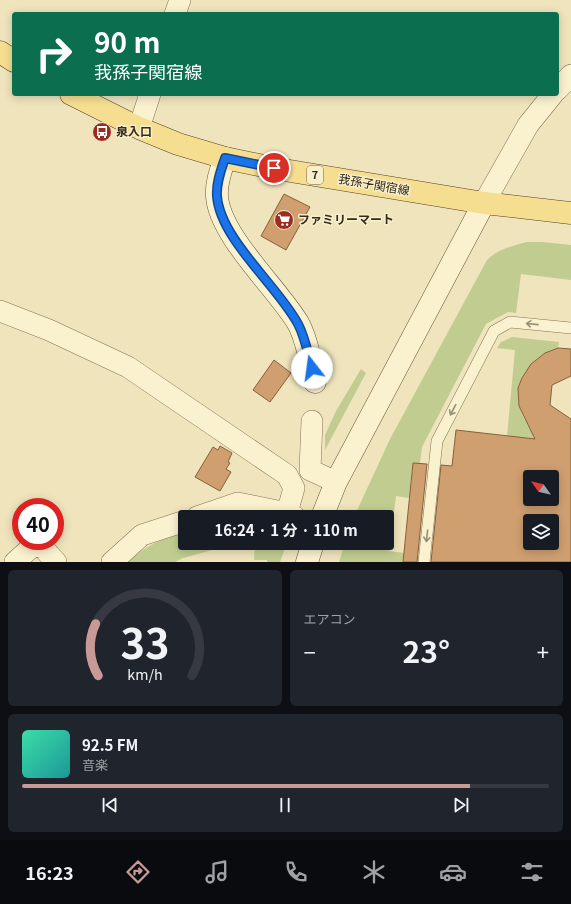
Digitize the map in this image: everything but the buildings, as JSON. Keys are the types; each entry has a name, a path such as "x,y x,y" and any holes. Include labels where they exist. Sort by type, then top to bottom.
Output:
{"main road":[{"path":"0,52 12,60"},
{"name":"我孫子関宿線","path":"75,96 139,128 178,144 225,158 278,169 484,203 571,213"}],"street":[{"path":"176,12 180,0"},
{"path":"559,88 571,75"},
{"path":"139,128 149,96"},
{"path":"325,510 336,482 484,203 528,125 551,96"},
{"path":"225,158 217,185 216,196 221,216 231,233 282,299 299,325 315,382"},
{"path":"0,311 49,330 128,367 287,475 294,488 292,510"},
{"path":"312,421 310,470 336,482"},
{"path":"218,510 238,503 269,510"},
{"path":"112,562 142,536 178,523"},
{"path":"15,562 34,545 44,548 56,562"},
{"path":"307,562 311,550"}],"lane":[{"path":"424,562 436,441 494,331 510,322 571,328"}],"green space":[{"path":"527,242 571,245 571,280 521,274 516,313 508,312 486,324 422,447 420,463 413,463 409,498 396,496 394,512 394,510 357,510 390,439 487,260 491,256"},
{"path":"512,337 559,342 558,348 537,358 529,367 523,377 520,387 519,399 521,410 526,421 534,430 550,441 507,436 515,350 497,348 501,342"},
{"path":"361,369 366,373 325,450 325,435 336,411"},
{"path":"178,534 178,550 212,550 183,558 175,562 127,562 154,543"},
{"path":"255,550 284,550 280,562 254,560"},
{"path":"343,550 389,550 404,553 403,562 339,562"}],"place":[{"name":"泉入口","path":"102,132"},
{"name":"ファミリーマート","path":"284,220"}],"route":[{"path":"274,168 225,158 218,180 216,196 221,216 231,233 282,299 299,325 312,368"}]}
